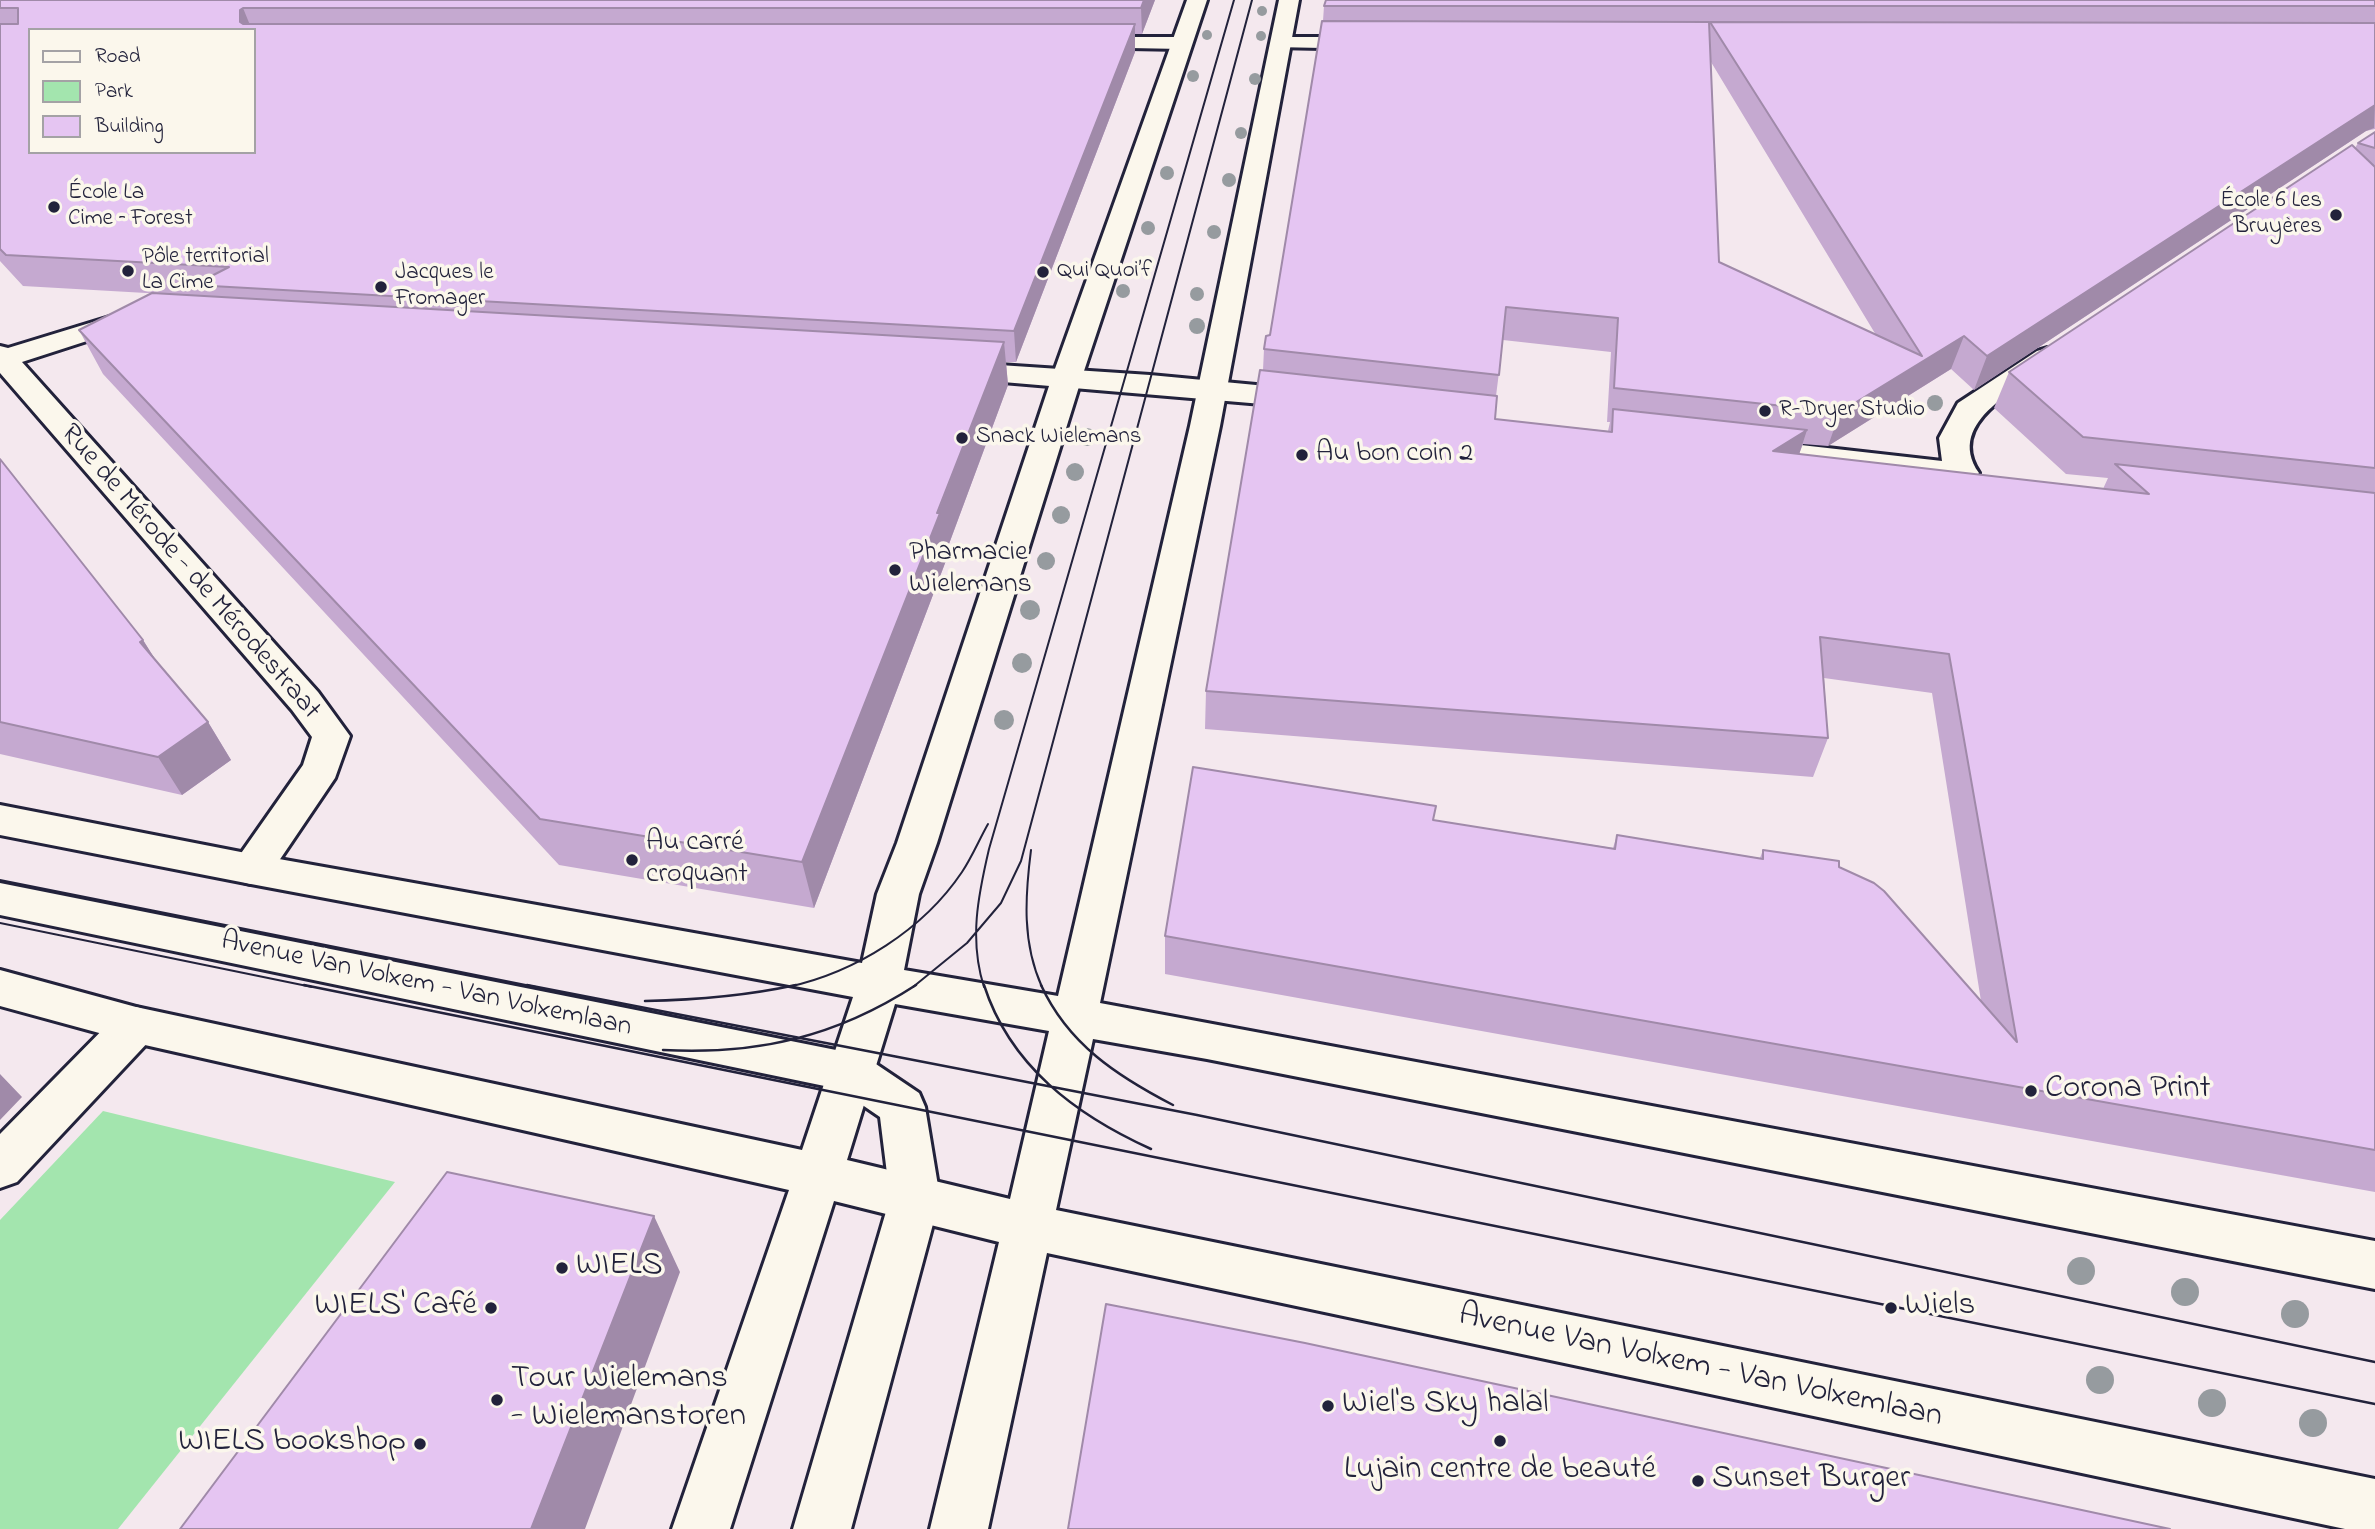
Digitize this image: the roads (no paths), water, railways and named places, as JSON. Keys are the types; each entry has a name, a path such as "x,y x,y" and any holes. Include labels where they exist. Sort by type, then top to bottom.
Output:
{"main road":[{"path":"701,1529 879,983 898,894 926,816 1067,377 1197,0"},
{"path":"959,1529 1213,389 1289,0"},
{"path":"1060,43 1182,43"},
{"path":"1281,43 1398,43"},
{"path":"2,357 119,322 160,325"},
{"path":"1723,445 1973,474 1954,438 1969,409 2074,340"},
{"name":"Rue de Mérode - de Mérodestraat","path":"2,357 305,701 331,736 321,768 251,869"},
{"path":"933,370 1067,377 1341,403"},
{"path":"0,820 251,869 1217,1042 2375,1265"},
{"name":"Avenue Van Volxem - Van Volxemlaan","path":"0,899 851,1072"},
{"path":"0,988 136,1025 818,1175"},
{"path":"0,1167 136,1025"},
{"path":"822,1529 915,1198 902,1107 851,1072"},
{"name":"Avenue Van Volxem - Van Volxemlaan","path":"818,1175 1026,1226 2375,1507"}],"tram line":[{"path":"976,932 981,884 989,849 1234,0"},
{"path":"976,932 1001,903 1021,861 1252,0"},
{"path":"793,985 838,971 863,959 908,930 946,893 966,866 988,824"},
{"path":"1031,850 1027,885 1028,937 1042,987"},
{"path":"0,880 536,987"},
{"path":"0,923 312,987"},
{"path":"914,986 967,943 976,932"},
{"path":"976,932 979,970 984,987"},
{"path":"304,985 2375,1404"},
{"path":"527,985 799,1038"},
{"path":"645,1001 721,997 793,985"},
{"path":"788,987 793,985"},
{"path":"984,985 1011,1040 1028,1064 1051,1087"},
{"path":"799,1038 856,1018 914,986"},
{"path":"1042,987 1065,1025 1096,1056 1114,1070 1173,1105"},
{"path":"663,1050 731,1049 799,1038"},
{"path":"799,1038 1051,1087"},
{"path":"1051,1087 2375,1362"},
{"path":"1051,1087 1097,1120 1151,1149"}],"place":[{"name":"École La Cime – Forest","path":"54,207"},
{"name":"École 6 Les Bruyères","path":"2336,215"},
{"name":"Pôle territorial La Cime","path":"128,271"},
{"name":"Qui Quoi’f","path":"1043,272"},
{"name":"Jacques le Fromager","path":"381,287"},
{"name":"R-Dryer Studio","path":"1765,411"},
{"name":"Snack Wielemans","path":"962,438"},
{"name":"Au bon coin 2","path":"1302,455"},
{"name":"Pharmacie Wielemans","path":"895,570"},
{"name":"Au carré croquant","path":"632,860"},
{"name":"Corona Print","path":"2031,1091"},
{"name":"WIELS","path":"562,1268"},
{"name":"WIELS' Café","path":"491,1308"},
{"name":"Wiels","path":"1891,1308"},
{"name":"Tour Wielemans - Wielemanstoren","path":"497,1400"},
{"name":"Wiel's Sky halal","path":"1328,1406"},
{"name":"Lujain centre de beauté","path":"1500,1441"},
{"name":"WIELS bookshop","path":"420,1444"},
{"name":"Sunset Burger","path":"1698,1481"}]}
